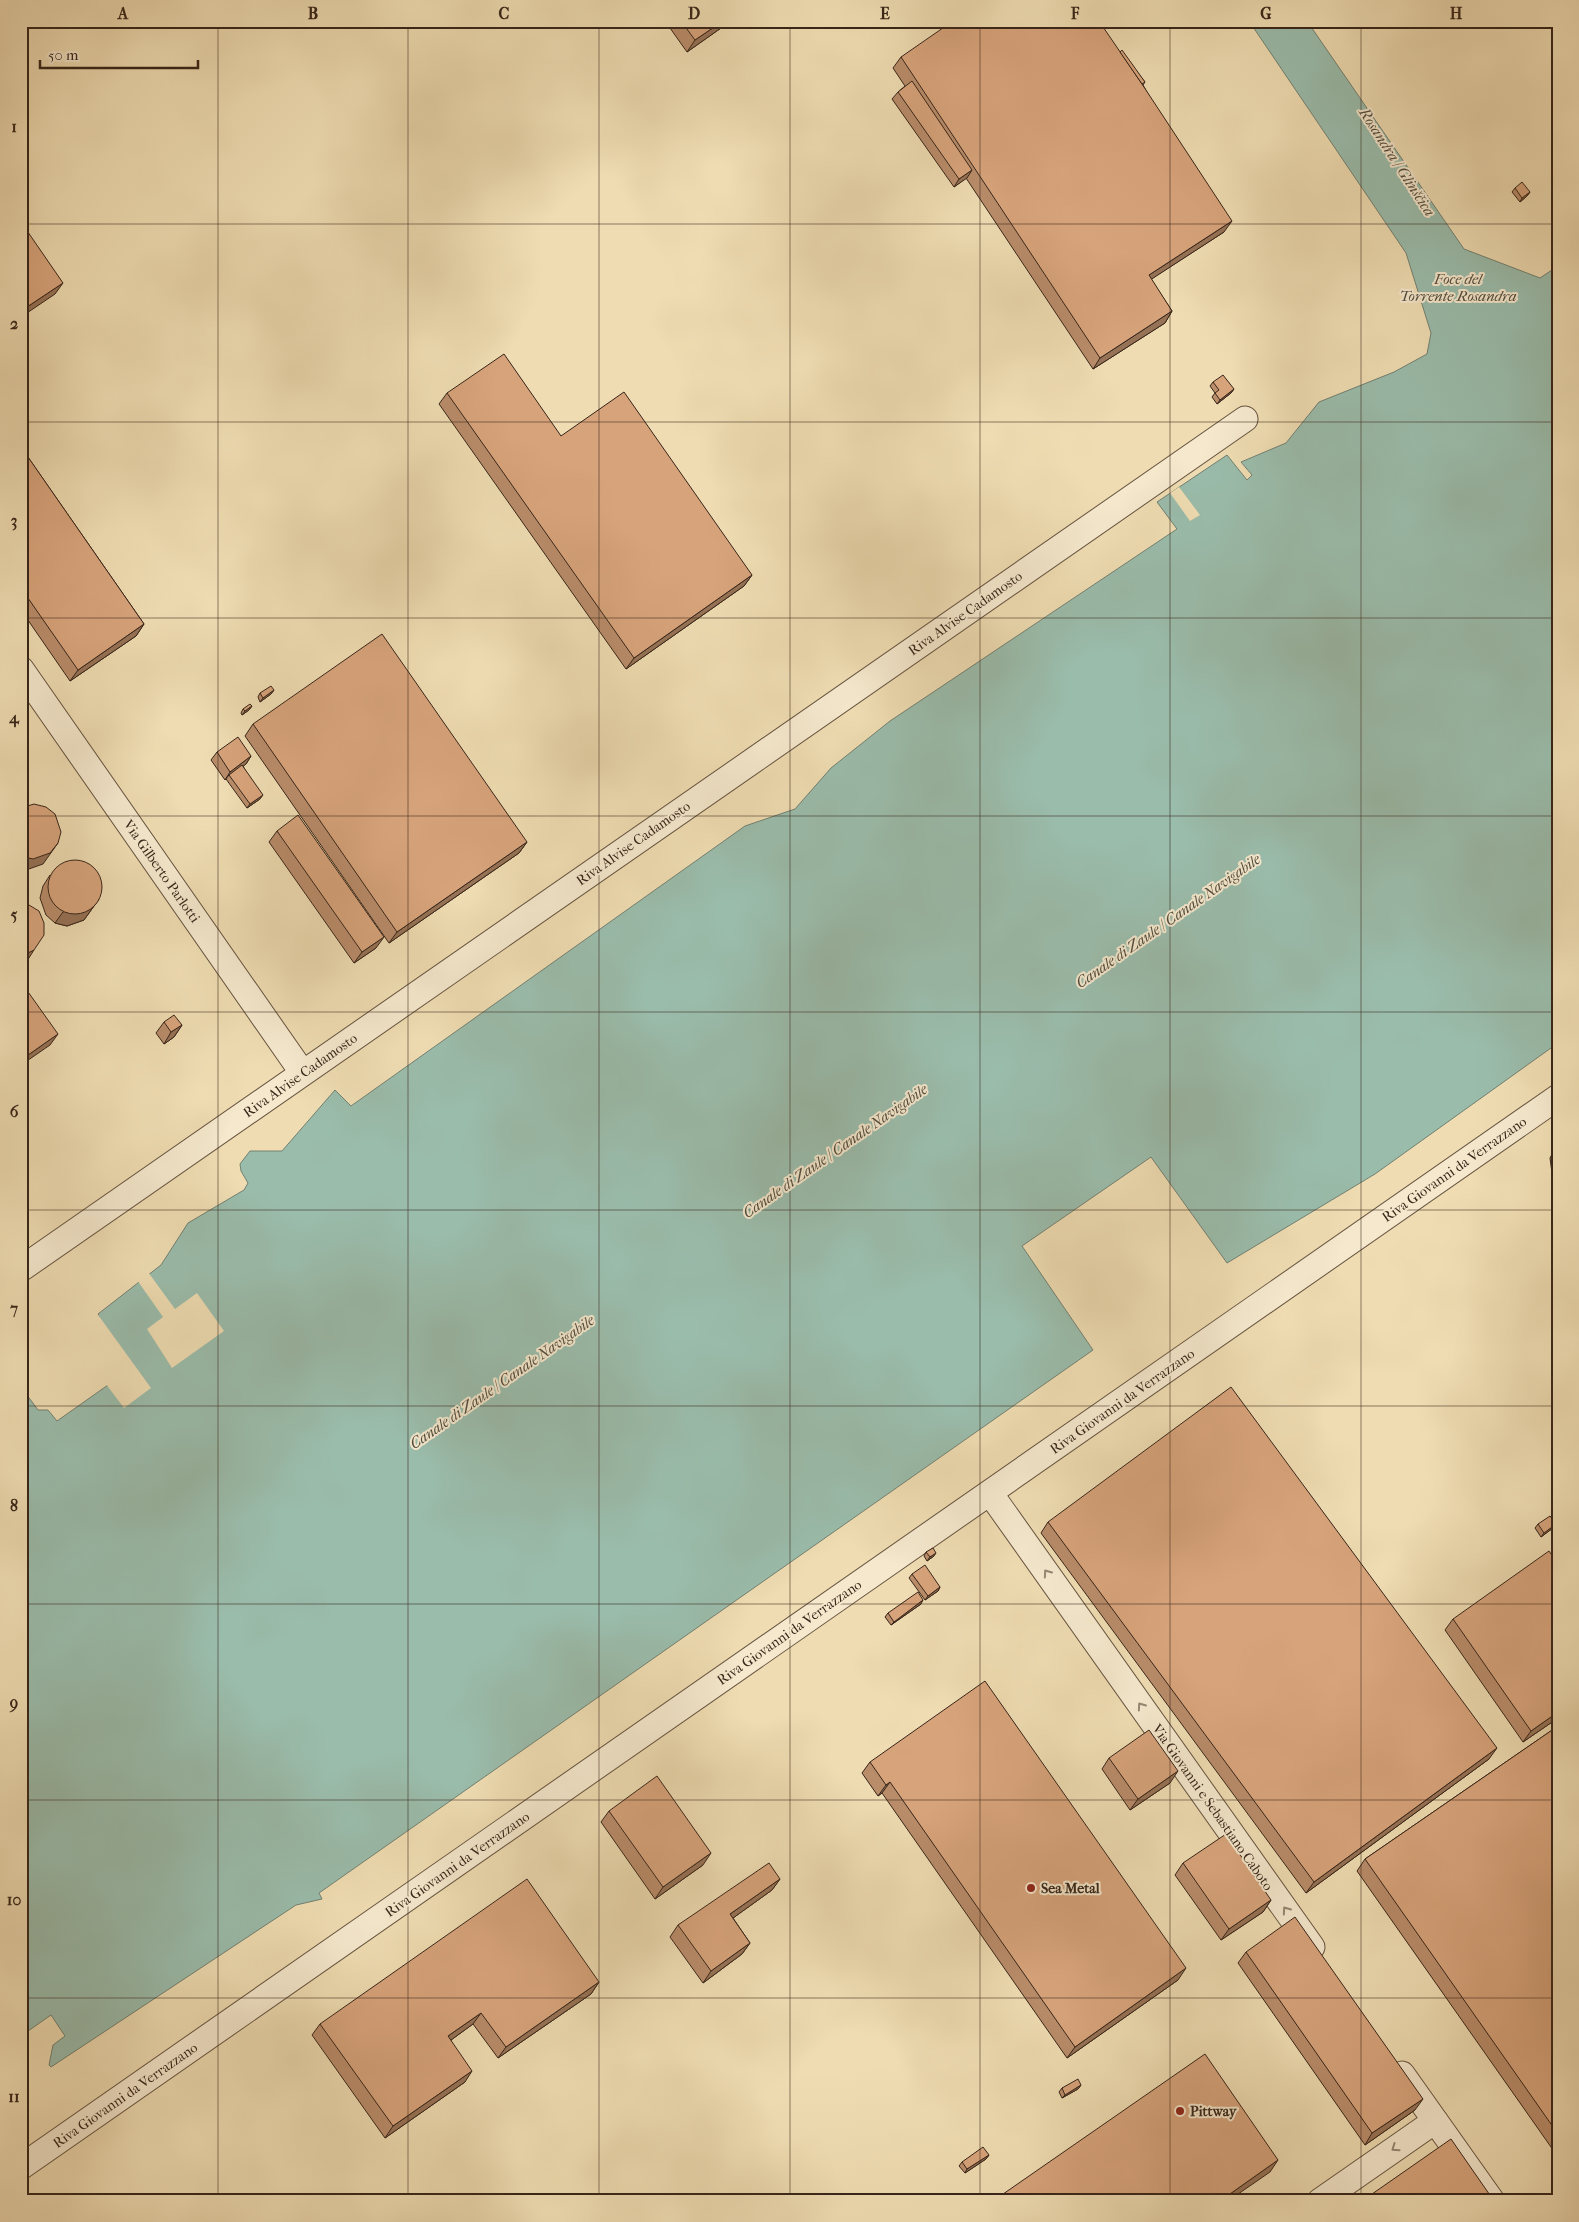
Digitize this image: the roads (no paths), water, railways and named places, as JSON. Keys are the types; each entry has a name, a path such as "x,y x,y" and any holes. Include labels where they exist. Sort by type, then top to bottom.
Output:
{"street":[{"name":"Riva Alvise Cadamosto","path":"21,1269 302,1072 1245,419"},
{"name":"Via Gilberto Parlotti","path":"21,669 302,1072"},
{"name":"Riva Giovanni da Verrazzano","path":"21,2167 1558,1097"},
{"name":"Via Giovanni e Sebastiano Caboto","path":"990,1493 1327,1968"},
{"path":"1390,2057 1492,2201"},
{"path":"1320,2201 1436,2121"}],"water":[{"path":"1249,21 1307,21 1464,249 1540,278 1558,266 1558,1043 1375,1174 1227,1263 1151,1157 1022,1246 1093,1350 319,1893 322,1899 296,1905 51,2067 49,2065 53,2045 65,2036 51,2015 21,2036 21,1387 38,1410 48,1410 57,1421 125,1373 120,1350 102,1327 98,1314 161,1265 188,1223 244,1190 248,1183 241,1171 240,1164 250,1151 282,1151 335,1090 351,1106 745,826 795,809 831,768 890,721 1177,529 1157,502 1227,455 1247,480 1252,475 1241,462 1286,443 1319,402 1394,372 1427,354 1431,333 1406,253"}],"place":[{"name":"Sea Metal","path":"1031,1888"},
{"name":"Pittway","path":"1180,2111"}],"water label":[{"name":"Rosandra / Glinščica","path":"1397,162"},
{"name":"Foce del Torrente Rosandra","path":"1458,288"},
{"name":"Canale di Zaule / Canale Navigabile","path":"1168,921"},
{"name":"Canale di Zaule / Canale Navigabile","path":"835,1151"},
{"name":"Canale di Zaule / Canale Navigabile","path":"502,1382"}]}
